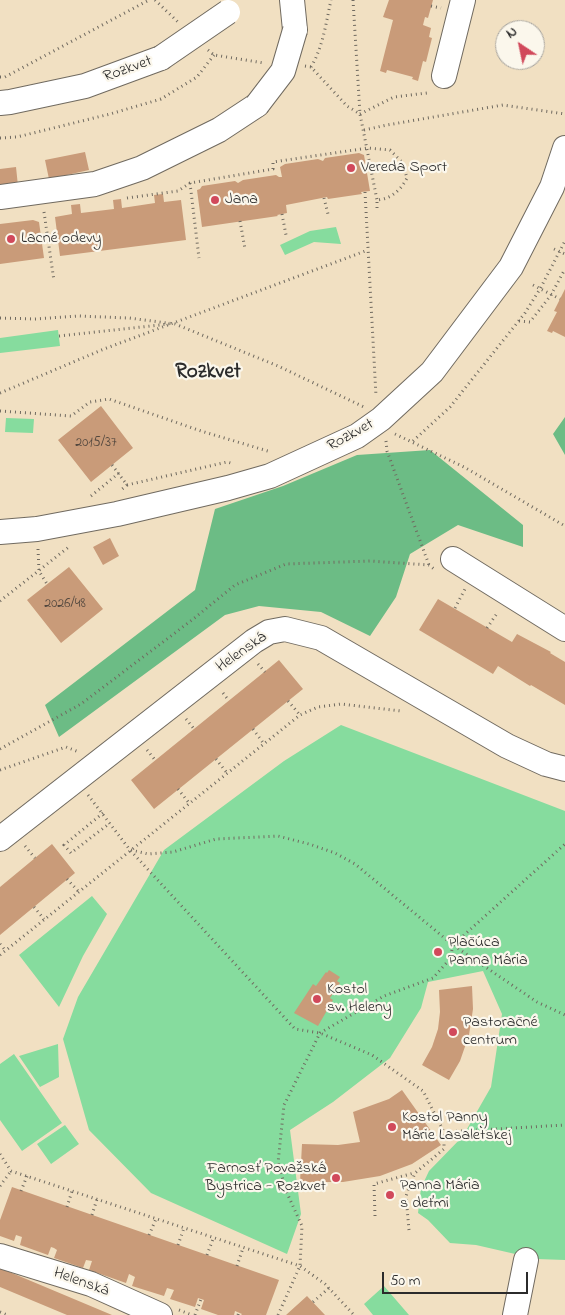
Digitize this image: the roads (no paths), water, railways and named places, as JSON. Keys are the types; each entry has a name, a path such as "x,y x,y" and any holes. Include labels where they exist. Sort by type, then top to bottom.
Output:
{"street":[{"path":"0,196 95,184 142,168 219,130 257,105 283,71 295,30 292,0"},
{"path":"436,80 463,0"},
{"name":"Rozkvet","path":"0,103 85,86 161,58 233,6"},
{"name":"Rozkvet","path":"0,532 38,528 117,514 270,476 356,436 381,418 432,372 511,267 552,187 565,148"},
{"path":"453,559 565,629"},
{"name":"Helenská","path":"11,840 91,767 254,641 269,632 285,629 321,638 507,746 546,764 565,769"},
{"name":"Helenská","path":"0,1256 91,1284 160,1315"},
{"path":"515,1315 526,1260"}],"place":[{"name":"Vereda Sport","path":"351,168"},
{"name":"Jana","path":"215,200"},
{"name":"Lacné odevy","path":"11,239"},
{"name":"Plačúca Panna Mária","path":"438,952"},
{"name":"Kostol sv. Heleny","path":"317,999"},
{"name":"Pastoračné centrum","path":"453,1032"},
{"name":"Kostol Panny Márie Lasaletskej","path":"392,1127"},
{"name":"Farnosť Považská Bystrica - Rozkvet","path":"336,1178"},
{"name":"Panna Mária s deťmi","path":"390,1195"}],"district":[{"name":"Rozkvet","path":"208,374"}]}
